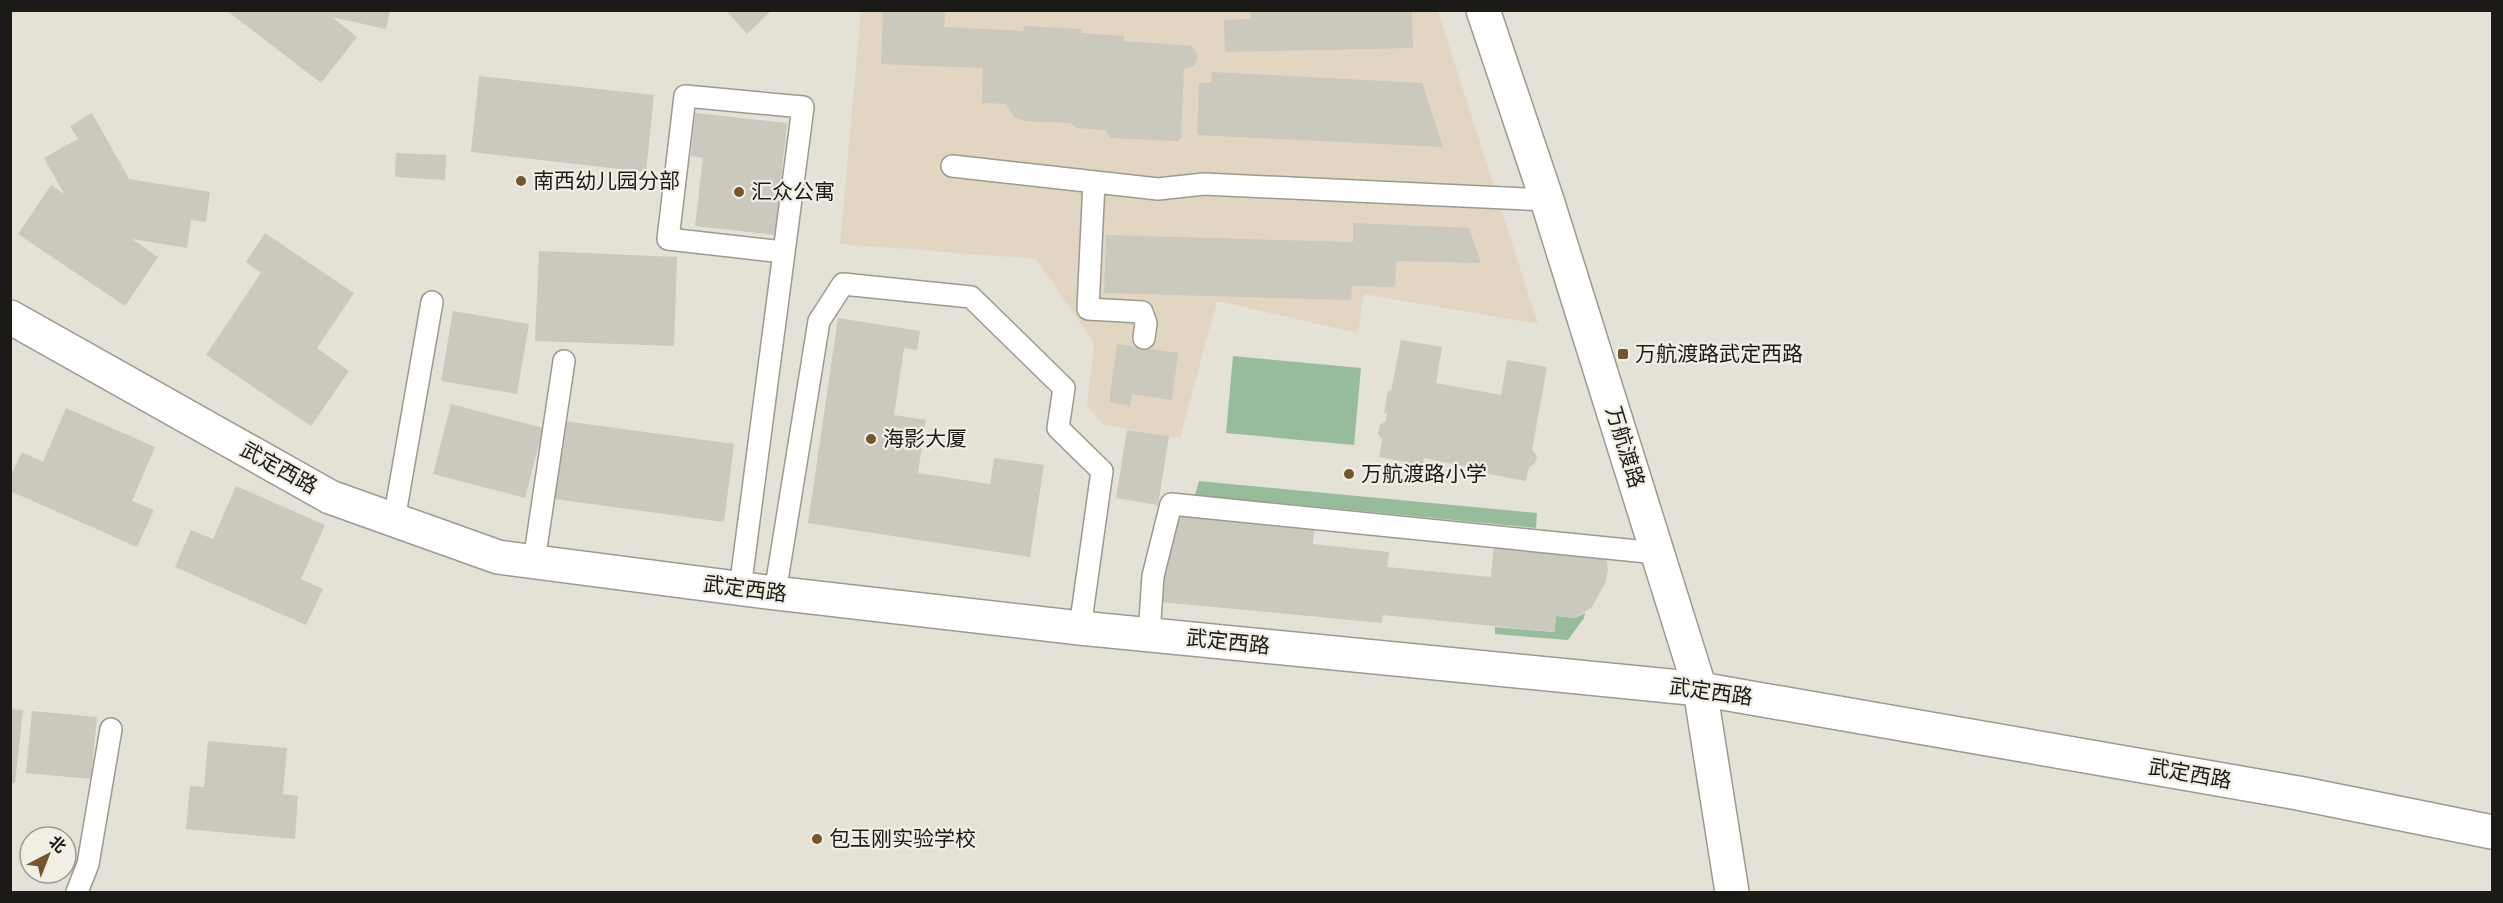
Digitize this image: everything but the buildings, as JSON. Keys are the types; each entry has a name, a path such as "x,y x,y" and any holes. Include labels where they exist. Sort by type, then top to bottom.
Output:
{"street":[{"name":"万航渡路","path":"1484,10 1547,200 1700,689 1732,892"},
{"name":"武定西路","path":"10,317 330,497 498,556 740,589 1080,628 1700,689 2298,793 2493,832"}],"lane":[{"path":"740,589 803,108 685,96 669,239 783,252"},
{"path":"952,166 1158,189 1204,184 1547,200"},
{"path":"1094,182 1088,309 1142,312 1146,322 1143,338"},
{"path":"775,593 819,321 843,284 971,297 1064,388 1058,428 1102,471 1080,628"},
{"path":"394,520 432,302"},
{"path":"534,561 564,361"},
{"path":"1149,635 1153,576 1172,504 1658,553"},
{"path":"77,892 88,864 111,729"}],"shaded area":[{"path":"861,11 1438,11 1538,324 1364,294 1358,333 1217,301 1180,438 1103,425 1087,405 1094,343 1036,259 840,244"}],"green space":[{"path":"1233,356 1361,368 1354,445 1226,433"},
{"path":"1199,481 1537,513 1536,528 1195,495"},
{"path":"1585,613 1584,618 1568,640 1495,634 1495,627 1554,632 1556,616 1575,618"}],"place":[{"name":"南西幼儿园分部","path":"521,181"},
{"name":"汇众公寓","path":"739,192"},
{"name":"万航渡路武定西路","path":"1623,354"},
{"name":"海影大厦","path":"871,439"},
{"name":"万航渡路小学","path":"1349,474"},
{"name":"包玉刚实验学校","path":"817,839"}]}
